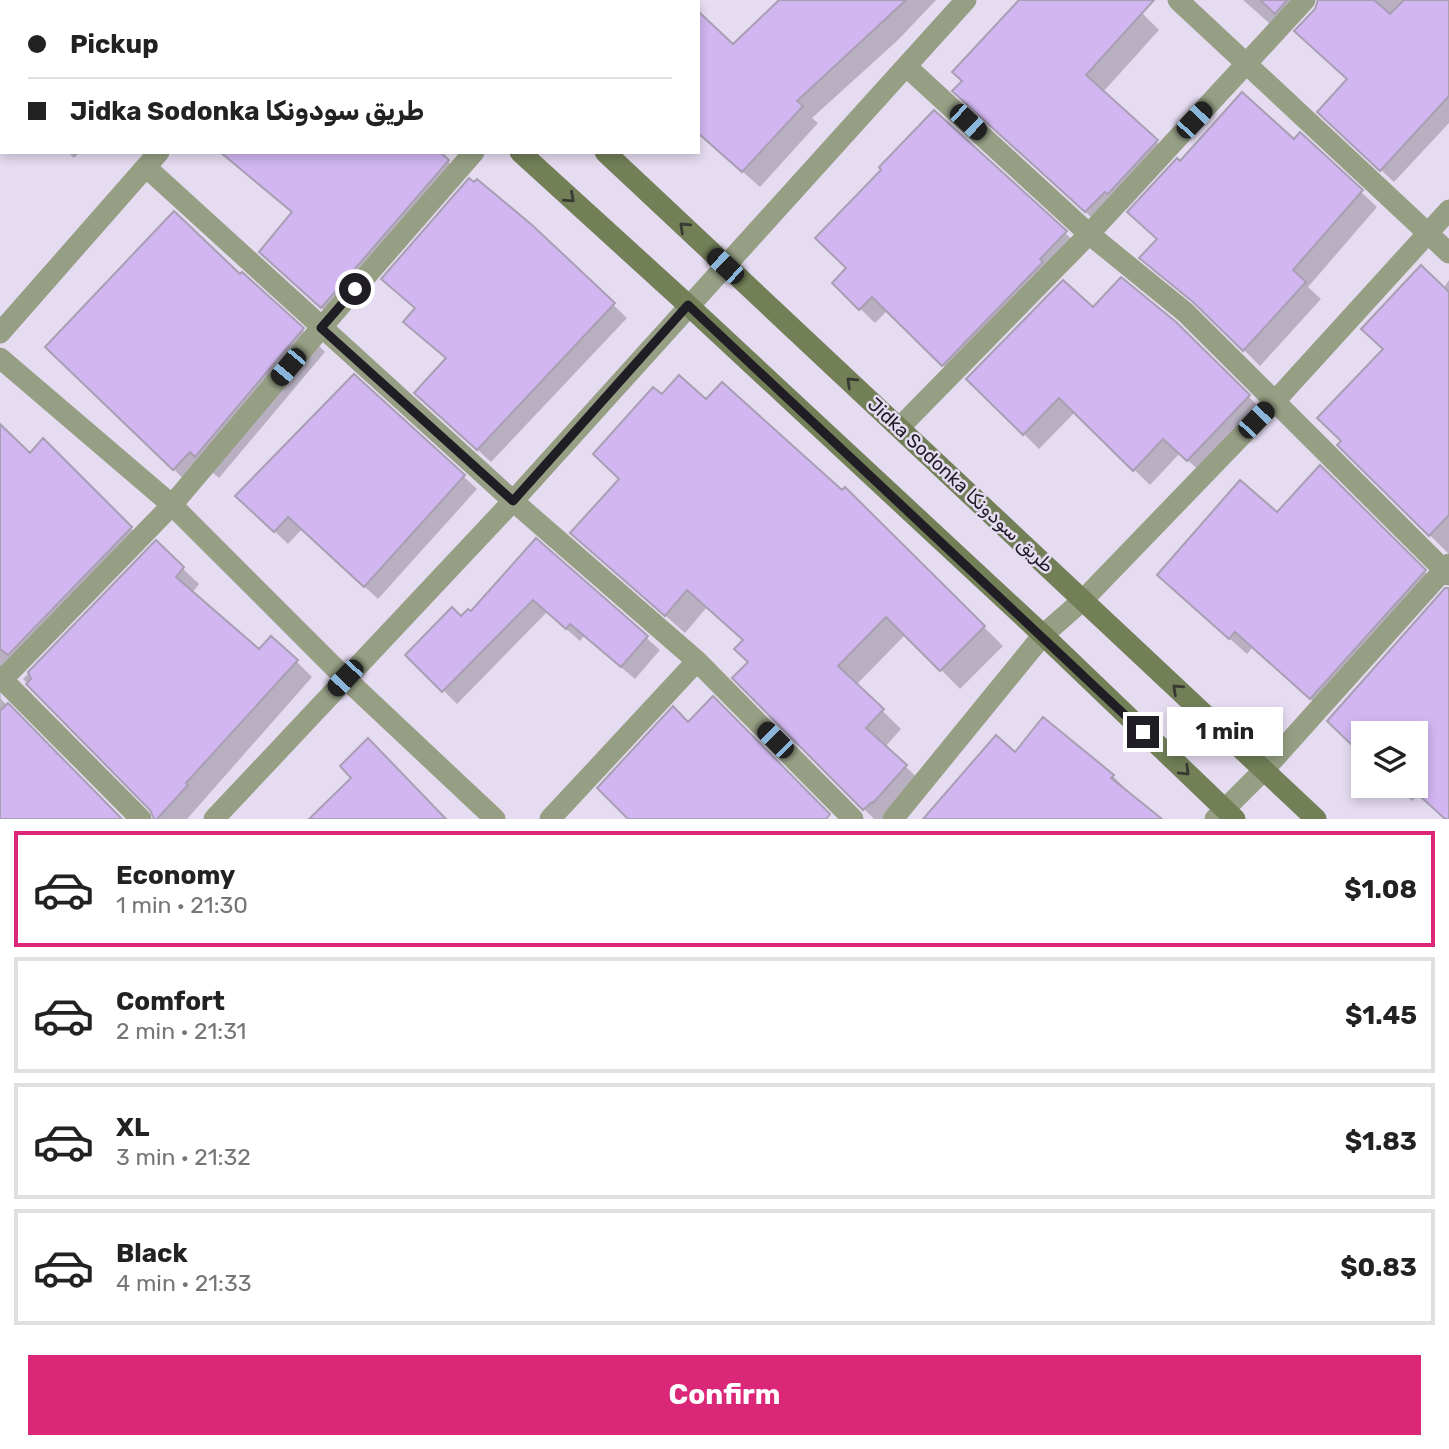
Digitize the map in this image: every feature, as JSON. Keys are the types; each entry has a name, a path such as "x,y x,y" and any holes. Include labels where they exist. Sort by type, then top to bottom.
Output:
{"main road":[{"path":"522,154 1043,635 1225,816"},
{"name":"Jidka Sodonka طريق سودونكا","path":"607,154 1316,819"}],"street":[{"path":"215,819 513,501 967,0"},
{"path":"1178,0 1449,253"},
{"path":"900,427 1089,234 1305,0"},
{"path":"907,67 1089,234 1185,312 1447,570 1225,816"},
{"path":"141,819 1,680 172,505 472,154"},
{"path":"0,333 153,160 321,328 513,501 697,661 853,819"},
{"path":"893,819 1043,635 1083,600 1276,400 1449,210"},
{"path":"0,358 172,505 345,678 495,819"},
{"path":"550,819 697,661"}],"building":[{"path":"779,0 906,0 797,101 803,106 742,172 700,135 700,13 733,44"},
{"path":"1019,0 1154,0 1086,75 1158,140 1108,194 1105,192 1085,212 952,91 962,81 952,72"},
{"path":"1260,0 1287,0 1275,14"},
{"path":"1318,0 1374,0 1390,14 1404,0 1449,0 1449,96 1380,171 1317,112 1347,79 1294,31 1315,9"},
{"path":"1242,92 1294,139 1300,132 1363,190 1293,270 1306,282 1243,351 1193,302 1139,258 1157,239 1127,212 1177,158 1180,161"},
{"path":"934,110 1067,231 1040,259 1043,262 942,366 872,297 859,310 832,283 846,268 815,238"},
{"path":"222,154 442,154 449,160 321,308 259,252 292,212"},
{"path":"469,178 474,182 477,179 532,225 615,303 477,450 414,393 446,358 403,322 415,308 381,279"},
{"path":"174,211 240,274 242,272 304,328 195,457 190,452 173,470 45,347"},
{"path":"1421,265 1449,292 1449,515 1429,536 1337,445 1341,441 1317,418 1383,349 1361,329"},
{"path":"1121,277 1176,322 1250,395 1187,461 1163,439 1133,471 1059,398 1023,435 966,379 1063,280 1093,307"},
{"path":"354,374 465,475 364,587 288,517 274,532 235,496"},
{"path":"679,375 706,399 722,382 842,490 845,487 985,626 940,671 886,617 838,666 884,709 866,728 907,765 873,803 863,810 732,678 748,662 734,649 743,640 687,590 665,616 570,533 619,479 593,454 653,387 662,394"},
{"path":"0,424 30,453 43,438 132,527 8,655 0,649"},
{"path":"1320,465 1426,570 1310,699 1235,632 1229,639 1157,575 1240,480 1277,512"},
{"path":"536,538 648,636 621,667 570,624 566,629 533,600 442,692 405,655 452,607 461,616 468,609 471,611"},
{"path":"156,540 184,567 176,577 259,649 271,636 298,660 186,783 188,785 157,819 154,819 150,810 26,684 31,679 28,672"},
{"path":"1445,588 1449,588 1449,819 1445,819 1422,798 1428,798 1428,721 1351,721 1351,744 1327,721"},
{"path":"713,696 830,814 826,819 628,819 597,788 673,706 688,722"},
{"path":"8,703 122,819 0,819 0,711"},
{"path":"1043,717 1114,775 1111,778 1162,819 923,819 996,735 1015,752"},
{"path":"368,738 446,819 309,819 351,778 340,766"}],"route":[{"path":"355,289 321,328 513,501 688,305 1043,635 1143,732"}]}
